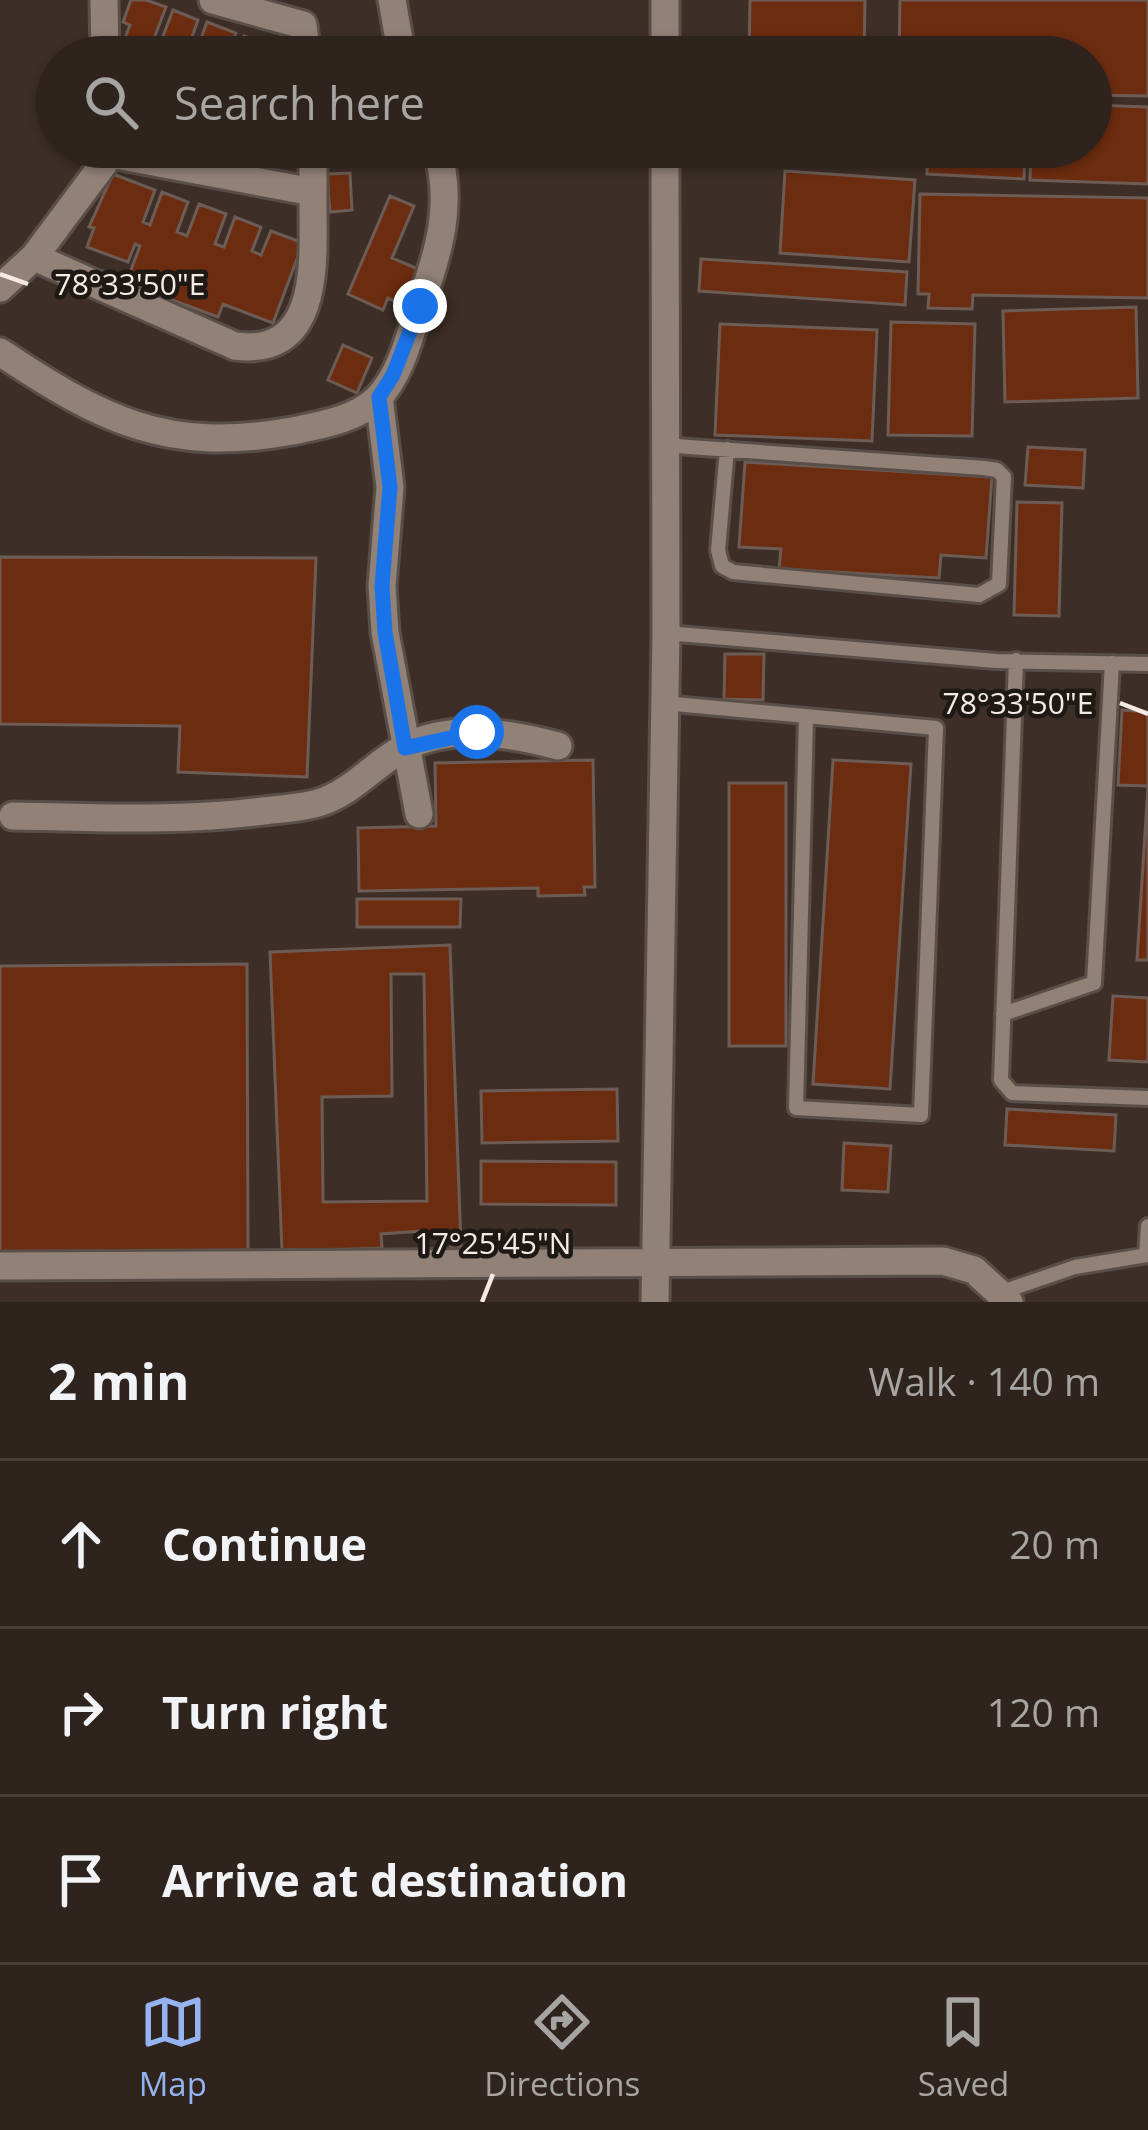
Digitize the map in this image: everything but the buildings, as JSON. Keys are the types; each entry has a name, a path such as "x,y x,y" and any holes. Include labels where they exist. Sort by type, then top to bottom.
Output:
{"street":[{"path":"104,0 105,36"},
{"path":"213,0 303,13"},
{"path":"392,0 399,36"},
{"path":"665,0 665,36"},
{"path":"0,288 34,257 99,168"},
{"path":"193,168 313,193"},
{"path":"34,257 235,346 250,348 278,339 310,296 313,168"},
{"path":"0,352 98,412 178,435 232,438 304,428 361,411 379,397 406,346 436,261 446,184 442,168"},
{"path":"655,1302 666,633 665,168"},
{"path":"379,397 390,487 382,586 385,632 419,814"},
{"path":"13,816 224,816 319,803 405,748 477,732 559,746"},
{"path":"0,1266 943,1261 974,1270 1005,1297"}],"lane":[{"path":"666,445 727,449 997,470 1004,477 998,584 979,595 733,572 722,566 718,550 727,449"},
{"path":"666,633 1016,660 1148,664"},
{"path":"1016,660 1001,1080 1012,1093 1148,1098"},
{"path":"1003,1014 1094,982 1112,663"},
{"path":"663,703 936,728 921,1115 796,1108 806,718"},
{"path":"1005,1297 1075,1267 1147,1255 1148,1226"}],"route":[{"path":"420,306 393,375 379,397 390,487 382,586 391,680 405,748 477,732"}]}
